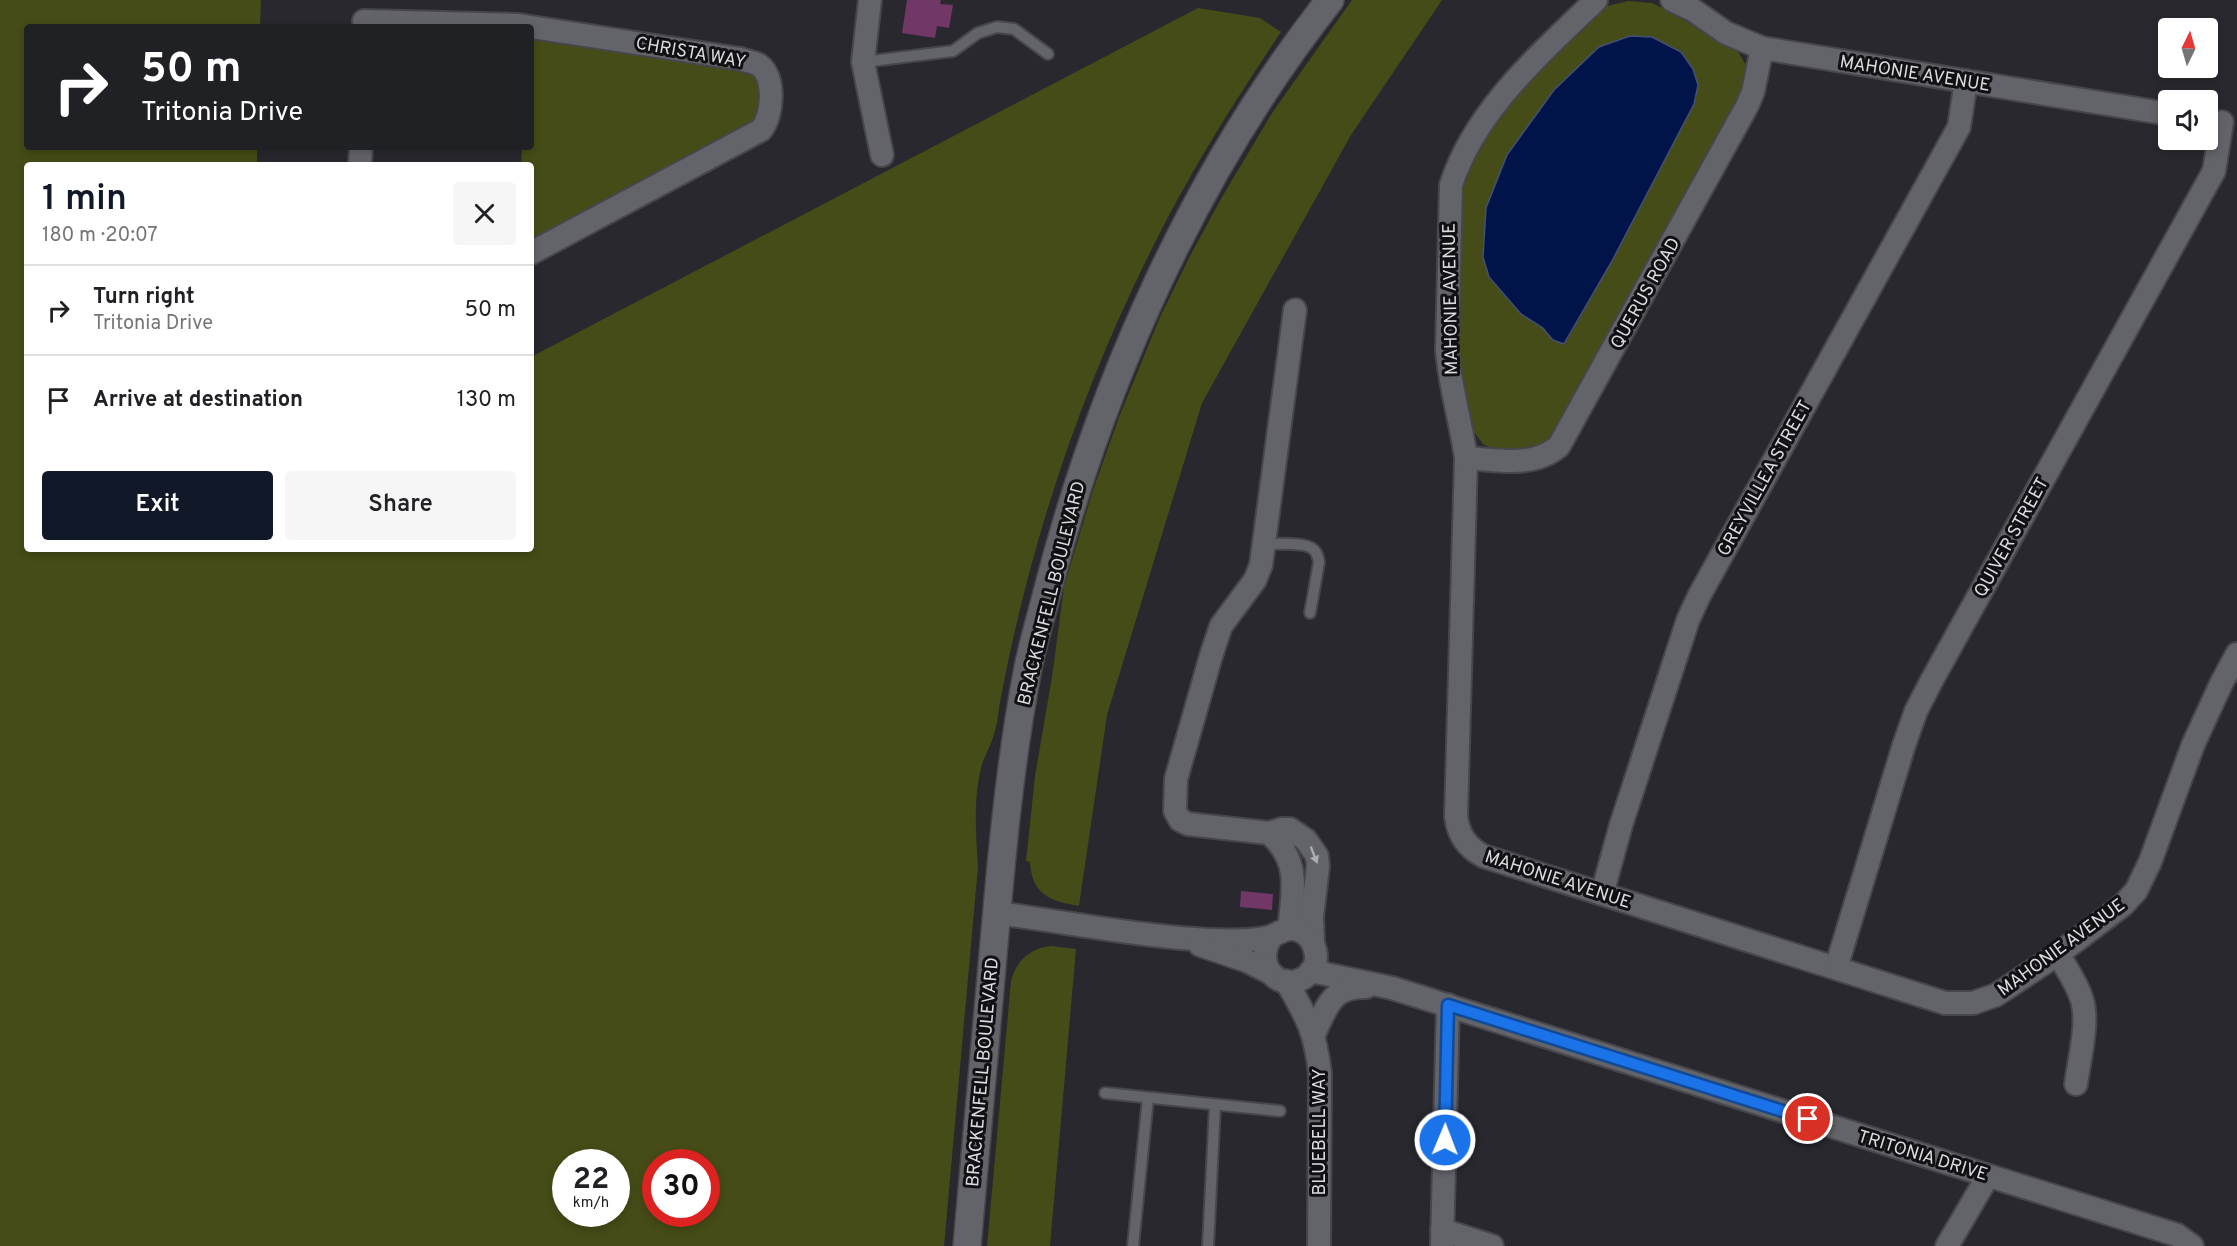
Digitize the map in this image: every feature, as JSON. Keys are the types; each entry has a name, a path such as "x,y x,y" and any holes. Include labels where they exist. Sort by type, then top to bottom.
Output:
{"street":[{"path":"870,0 863,62 882,155"},
{"name":"MAHONIE AVENUE","path":"1596,0 1517,77 1470,141 1458,163 1451,185 1447,350 1449,377 1462,427 1466,458 1456,817 1457,826 1466,843 1484,856 1945,1003 1966,1004 1985,1000 2058,954 2123,905 2136,891 2150,861 2197,737 2237,654"},
{"name":"MAHONIE AVENUE","path":"1672,0 1693,10 1726,33 1762,48 2158,112"},
{"name":"BRACKENFELL BOULEVARD","path":"967,1246 1011,768 1026,675 1065,523 1089,448 1153,294 1236,137 1324,2"},
{"name":"CHRISTA WAY","path":"364,16 502,24"},
{"name":"CHRISTA WAY","path":"534,27 741,59 759,65 766,74 770,86 770,105 768,122 762,130 534,251"},
{"name":"QUERUS ROAD","path":"1466,458 1536,460 1551,453 1559,446 1747,106 1753,92 1762,48"},
{"name":"GREYVILLEA STREET","path":"1602,894 1621,825 1678,645 1691,612 1959,127 1966,81"},
{"name":"QUIVER STREET","path":"1836,968 1916,711 2214,171 2222,122"},
{"path":"1295,310 1266,544 1261,565 1255,580 1221,626 1176,779 1175,806 1180,820 1188,825 1269,833 1282,829 1294,831 1306,840 1317,856 1317,876 1312,917 1300,966"},
{"path":"1269,833 1284,848 1291,866 1293,885 1280,932 1266,944 1263,953 1265,963 1300,966"},
{"path":"997,913 1182,938 1248,939 1280,932 1299,931 1307,935 1300,966 1311,1027"},
{"path":"1182,938 1247,961 1300,966"},
{"path":"2058,954 2078,988 2084,1006 2085,1019 2076,1084"},
{"name":"TRITONIA DRIVE","path":"1300,966 1384,985 1448,1005 2177,1235 2192,1246"},
{"path":"1311,1027 1331,999 1339,992 1355,987 1384,985"},
{"path":"1448,1005 1442,1238 1492,1246"},
{"name":"BLUEBELL WAY","path":"1311,1027 1320,1073 1318,1246"},
{"path":"1947,1246 1988,1176"}],"lane":[{"path":"863,62 953,51 978,33 997,27 1014,29 1048,54"},
{"path":"1266,544 1305,545 1313,548 1318,554 1319,562 1310,613"},
{"path":"1105,1093 1280,1111"},
{"path":"1133,1246 1148,1098"},
{"path":"1208,1246 1215,1105"}],"green space":[{"path":"0,0 261,0 260,24 24,24 24,150 257,150 257,162 24,162 24,552 534,552 534,355 1198,8 1260,18 1281,32 1236,101 1166,221 1111,338 1064,458 1027,582 996,728 981,768 976,818 978,867 944,1246 0,1246"},
{"path":"1352,0 1442,0 1351,135 1202,403 1107,715 1079,906 1059,902 1051,899 1039,889 1031,873 1030,862 1026,861 1035,776 1064,587 1092,493 1119,417 1160,317 1190,256 1274,110"},
{"path":"1628,1 1652,3 1662,8 1737,50 1746,65 1747,82 1557,434 1536,450 1497,451 1483,444 1474,432 1457,370 1458,195 1468,163 1525,82 1603,7","holes":["1694,104 1612,261 1565,344 1553,340 1543,328 1521,314 1489,277 1483,257"]},
{"path":"534,37 749,73 760,89 762,102 758,122 537,241 534,236 534,162 521,162 522,150 534,150"},
{"path":"1043,947 1076,949 1050,1246 987,1246 1011,981 1016,967 1025,957"}],"shaded area":[{"path":"1630,36 1652,37 1681,52 1693,69 1698,85 1694,104 1612,261 1564,344 1553,340 1543,328 1521,314 1489,277 1483,257 1486,208 1507,155 1554,90 1599,47"}],"building":[{"path":"907,0 941,0 940,4 953,5 949,28 937,26 935,38 902,33"},
{"path":"1241,891 1273,894 1272,910 1240,907"}],"route":[{"path":"1445,1140 1448,1005 1808,1119"}]}
